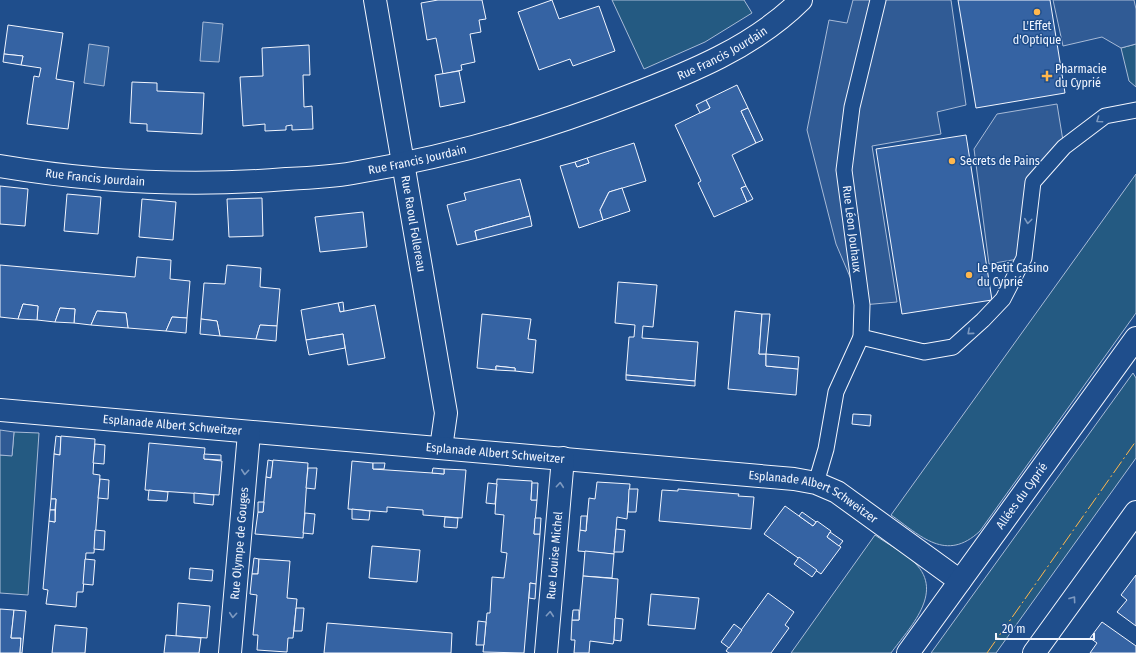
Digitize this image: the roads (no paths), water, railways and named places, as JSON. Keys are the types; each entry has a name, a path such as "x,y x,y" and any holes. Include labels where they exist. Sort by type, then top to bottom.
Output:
{"street":[{"name":"Rue Raoul Follereau","path":"375,0 446,413 441,448"},
{"name":"Rue Francis Jourdain","path":"0,166 50,174 104,180 186,184 262,181 321,177 352,173 507,138 571,119 655,86 740,47 772,25 801,0"},
{"name":"Allées du Cyprié","path":"908,653 1134,344"},
{"name":"Esplanade Albert Schweitzer","path":"0,410 249,433 563,458 794,479 816,483 837,492 960,581"},
{"name":"Rue Olympe de Gouges","path":"230,653 249,433"},
{"name":"Rue Louise Michel","path":"546,653 563,458"},
{"path":"1034,653 1136,512"}],"lane":[{"name":"Rue Léon Jouhaux","path":"816,483 824,454 836,392 861,337 862,305 844,170 852,107 878,0"},
{"path":"861,337 924,352 953,347 983,320 1003,299 1024,258 1033,182 1064,147 1106,116 1136,110"}],"place":[{"name":"L'Effet d'Optique","path":"1037,12"},
{"name":"Pharmacie du Cyprié","path":"1047,76"},
{"name":"Secrets de Pains","path":"952,161"},
{"name":"Le Petit Casino du Cyprié","path":"969,275"}]}
